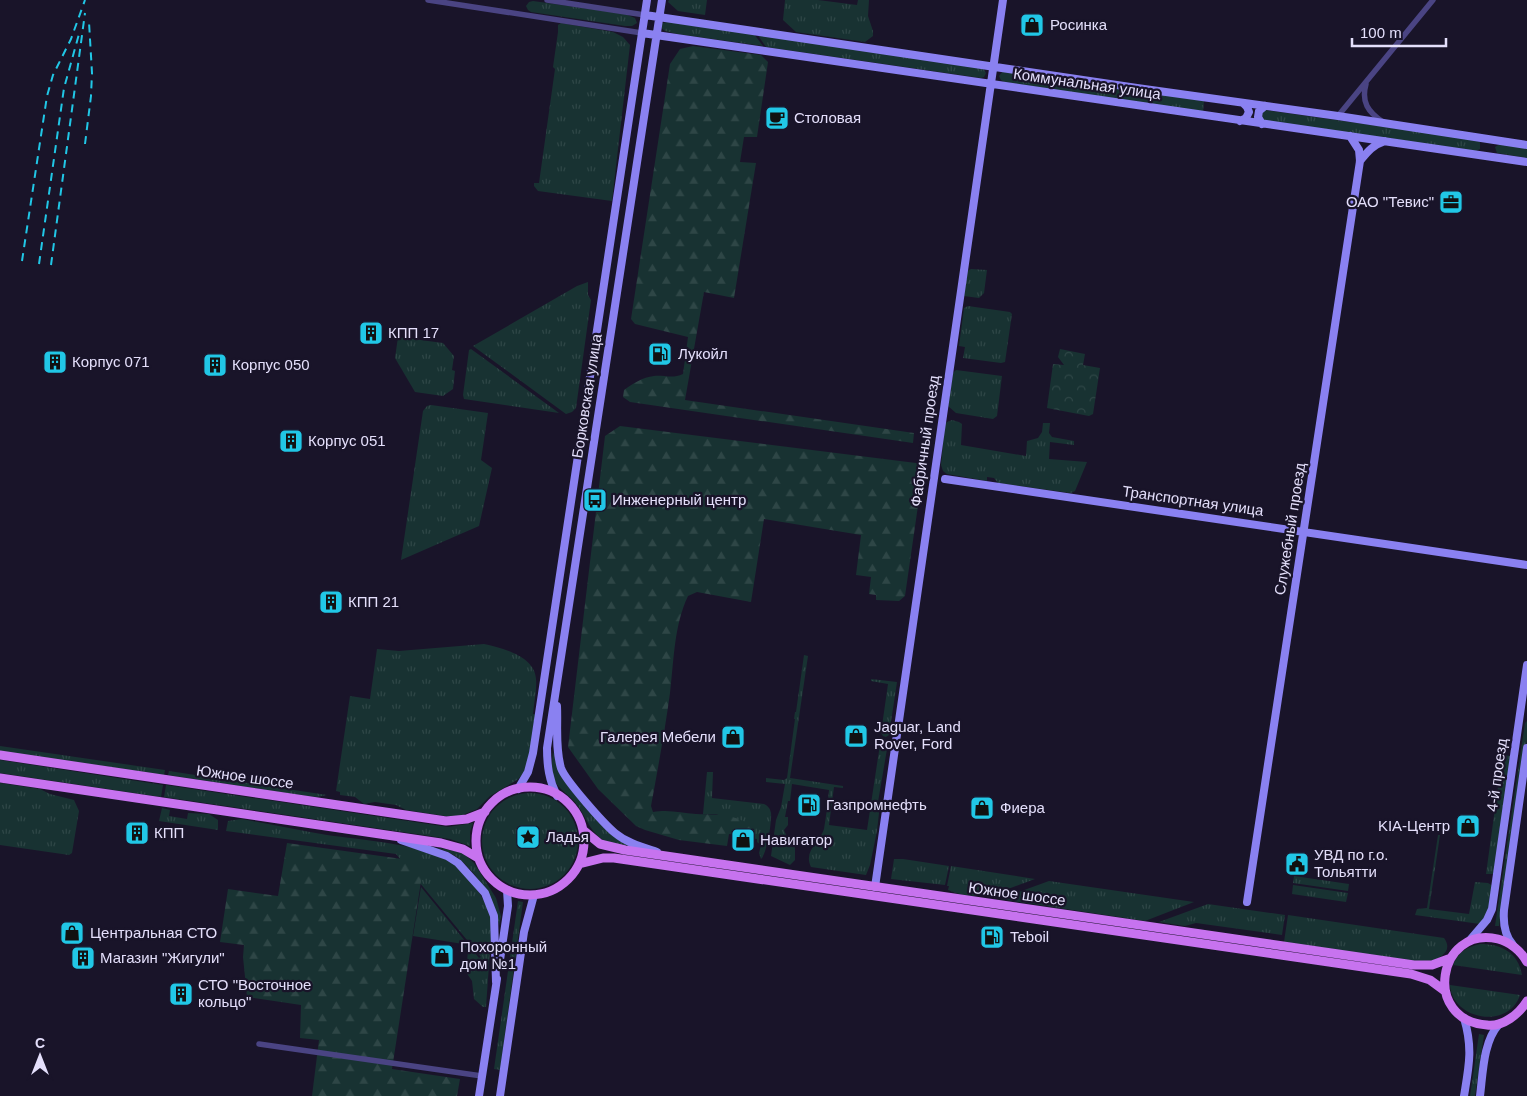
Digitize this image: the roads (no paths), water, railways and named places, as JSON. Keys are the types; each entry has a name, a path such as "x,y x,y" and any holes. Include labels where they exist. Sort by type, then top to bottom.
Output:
{"main road":[{"name":"Борковская улица","path":"518,788 528,772 533,753 647,0"},
{"name":"Борковская улица","path":"557,796 548,770 547,748 662,0"},
{"name":"Фабричный проезд","path":"875,887 1003,0"},
{"name":"Коммунальная улица","path":"645,15 1527,144"},
{"name":"Коммунальная улица","path":"642,33 1527,162"},
{"path":"1240,121 1246,118 1249,112 1244,104"},
{"path":"1262,124 1258,117 1259,112 1265,106"},
{"name":"Служебный проезд","path":"1247,902 1360,161 1359,150 1350,136"},
{"path":"1487,156 1489,139"},
{"path":"1360,161 1375,144 1386,141"},
{"path":"583,420 597,423"},
{"name":"Транспортная улица","path":"945,479 1527,564"},
{"name":"4-й проезд","path":"1469,941 1487,920 1492,909 1527,665"},
{"path":"557,679 558,756 561,770 614,832 631,843 670,857"},
{"name":"4-й проезд","path":"1514,947 1508,940 1504,928 1504,910 1527,748"},
{"name":"Южное шоссе","path":"0,755 446,821 468,819 485,812"},
{"path":"0,778 452,845 478,858"},
{"path":"518,788 538,788 557,796 575,812 583,830 584,847 579,864 569,879 547,892 534,895 520,894 507,890 491,879 478,858 476,833 481,819 496,800 518,788"},
{"name":"Южное шоссе","path":"583,830 600,844 610,848 670,857 1414,965 1432,965 1451,958"},
{"path":"365,832 396,838 447,856 458,863 476,882 485,893 494,916 496,982"},
{"name":"Южное шоссе","path":"579,864 603,858 614,858 1411,974 1430,980 1445,992"},
{"path":"479,1096 508,906 507,890"},
{"path":"500,1096 524,932 534,895"},
{"path":"1499,1024 1480,1024 1464,1018 1453,1007 1445,992 1446,970 1451,958 1459,948 1469,941 1486,938 1503,941 1514,947 1520,951 1527,962"},
{"path":"1480,1096 1486,1054 1491,1036 1499,1024 1516,1014 1526,1004"},
{"path":"1464,1018 1469,1033 1471,1052 1464,1096"}],"street":[{"path":"428,0 642,33"},
{"path":"547,0 645,15"},
{"path":"1338,116 1433,0"},
{"path":"1366,83 1364,92 1365,103 1373,115 1384,123"},
{"path":"259,1044 482,1076"}],"railway":[{"path":"22,261 47,96 53,75 71,39 85,0"},
{"path":"51,265 85,13"},
{"path":"85,144 92,73 89,22"},
{"path":"39,264 64,88 79,34"}],"place":[{"name":"Росинка","path":"1032,25"},
{"name":"Столовая","path":"777,118"},
{"name":"ОАО \"Тевис\"","path":"1451,202"},
{"name":"КПП 17","path":"371,333"},
{"name":"Лукойл","path":"660,354"},
{"name":"Корпус 071","path":"55,362"},
{"name":"Корпус 050","path":"215,365"},
{"name":"Корпус 051","path":"291,441"},
{"name":"Инженерный центр","path":"595,500"},
{"name":"КПП 21","path":"331,602"},
{"name":"Jaguar, Land Rover, Ford","path":"856,736"},
{"name":"Галерея Мебели","path":"733,737"},
{"name":"Газпромнефть","path":"809,805"},
{"name":"Фиера","path":"982,808"},
{"name":"KIA-Центр","path":"1468,826"},
{"name":"КПП","path":"137,833"},
{"name":"Ладья","path":"528,837"},
{"name":"Навигатор","path":"743,840"},
{"name":"УВД по г.о. Тольятти","path":"1297,864"},
{"name":"Центральная СТО","path":"72,933"},
{"name":"Teboil","path":"992,937"},
{"name":"Похоронный дом №1","path":"442,956"},
{"name":"Магазин \"Жигули\"","path":"83,958"},
{"name":"СТО \"Восточное кольцо\"","path":"181,994"}]}
